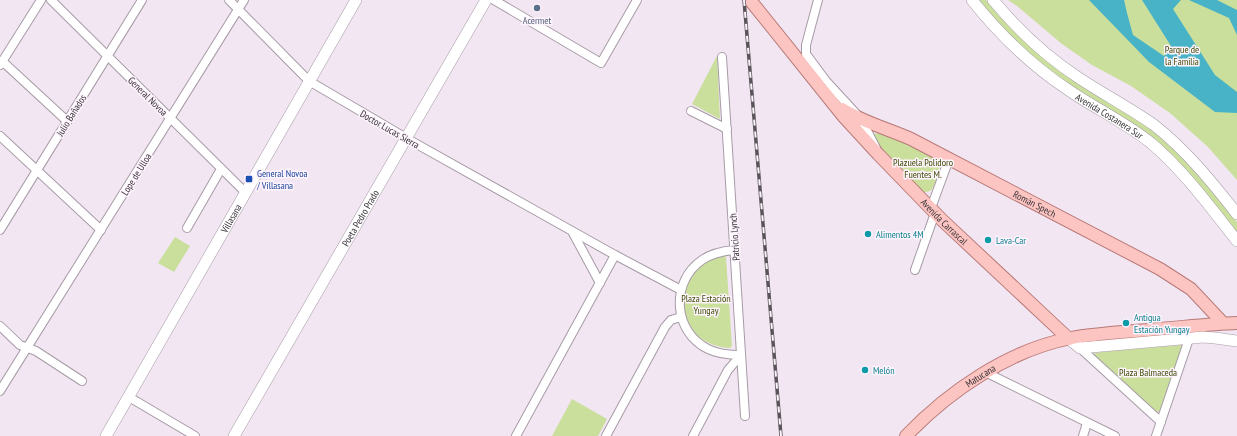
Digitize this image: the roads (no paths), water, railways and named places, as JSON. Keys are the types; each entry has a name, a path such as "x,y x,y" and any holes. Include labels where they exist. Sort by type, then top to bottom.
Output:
{"main road":[{"name":"Avenida Carrascal","path":"750,0 834,103 862,126 878,154 933,210 1069,339"},
{"name":"Román Spech","path":"862,126 879,126 911,140 1174,277 1198,295 1216,317 1223,323"},
{"name":"Matucana","path":"906,436 947,398 985,372 1042,346 1069,339 1106,334 1237,323"}],"street":[{"path":"40,0 1,63 67,121"},
{"name":"General Novoa","path":"51,0 245,192"},
{"name":"Julio Bañados","path":"0,230 142,0"},
{"name":"Doctor Lucas Sierra","path":"229,0 310,81 407,138 572,231 681,290"},
{"name":"Lope de Ulloa","path":"0,391 244,0"},
{"name":"Villasana","path":"106,436 356,0"},
{"name":"Poeta Pedro Prado","path":"234,436 486,0"},
{"path":"494,0 601,63 637,0"},
{"path":"818,0 806,45 806,54 862,126"},
{"name":"Avenida Costanera Sur","path":"972,0 1006,39 1036,66 1066,89 1126,126 1150,143 1170,161 1188,180 1237,241"},
{"name":"Avenida Costanera Sur","path":"993,0 1025,35 1052,58 1077,77 1143,118 1173,141 1201,169 1237,214"},
{"name":"Patricio Lynch","path":"722,57 745,416"},
{"path":"691,111 727,129"},
{"path":"0,136 101,230"},
{"path":"915,270 949,160"},
{"path":"187,228 221,169"},
{"path":"572,231 600,283"},
{"path":"734,250 713,254 698,263 686,278 681,290 680,303 681,316 685,326 691,335 703,346 718,353 741,355"},
{"path":"516,436 616,255"},
{"path":"606,436 665,327 671,320 681,316"},
{"path":"0,326 18,343 36,351 82,381"},
{"path":"1080,348 1189,339 1215,338 1237,341"},
{"name":"Avenida Carrascal","path":"1069,339 1161,422"},
{"path":"1156,436 1189,339"},
{"path":"693,436 728,370 741,355"},
{"path":"985,372 1114,436"},
{"path":"128,397 195,436"},
{"path":"1083,436 1087,423"}],"water":[{"path":"1089,0 1124,0 1133,35 1164,56 1171,46 1142,0 1181,0 1173,9 1215,75 1237,92 1237,113 1215,112 1149,62"},
{"path":"1189,0 1217,0 1237,10 1237,35 1229,18"}],"railway":[{"path":"744,0 781,436"}],"place":[{"name":"Acermet","path":"537,8"},
{"name":"General Novoa / Villasana","path":"249,179"},
{"name":"Alimentos 4M","path":"868,234"},
{"name":"Lava-Car","path":"988,240"},
{"name":"Antigua Estación Yungay","path":"1126,323"},
{"name":"Melón","path":"865,370"}],"park label":[{"name":"Parque de la Familia","path":"1182,54"},
{"name":"Plazuela Polidoro Fuentes M.","path":"923,168"},
{"name":"Plaza Estación Yungay","path":"706,304"},
{"name":"Plaza Balmaceda","path":"1148,372"}]}
